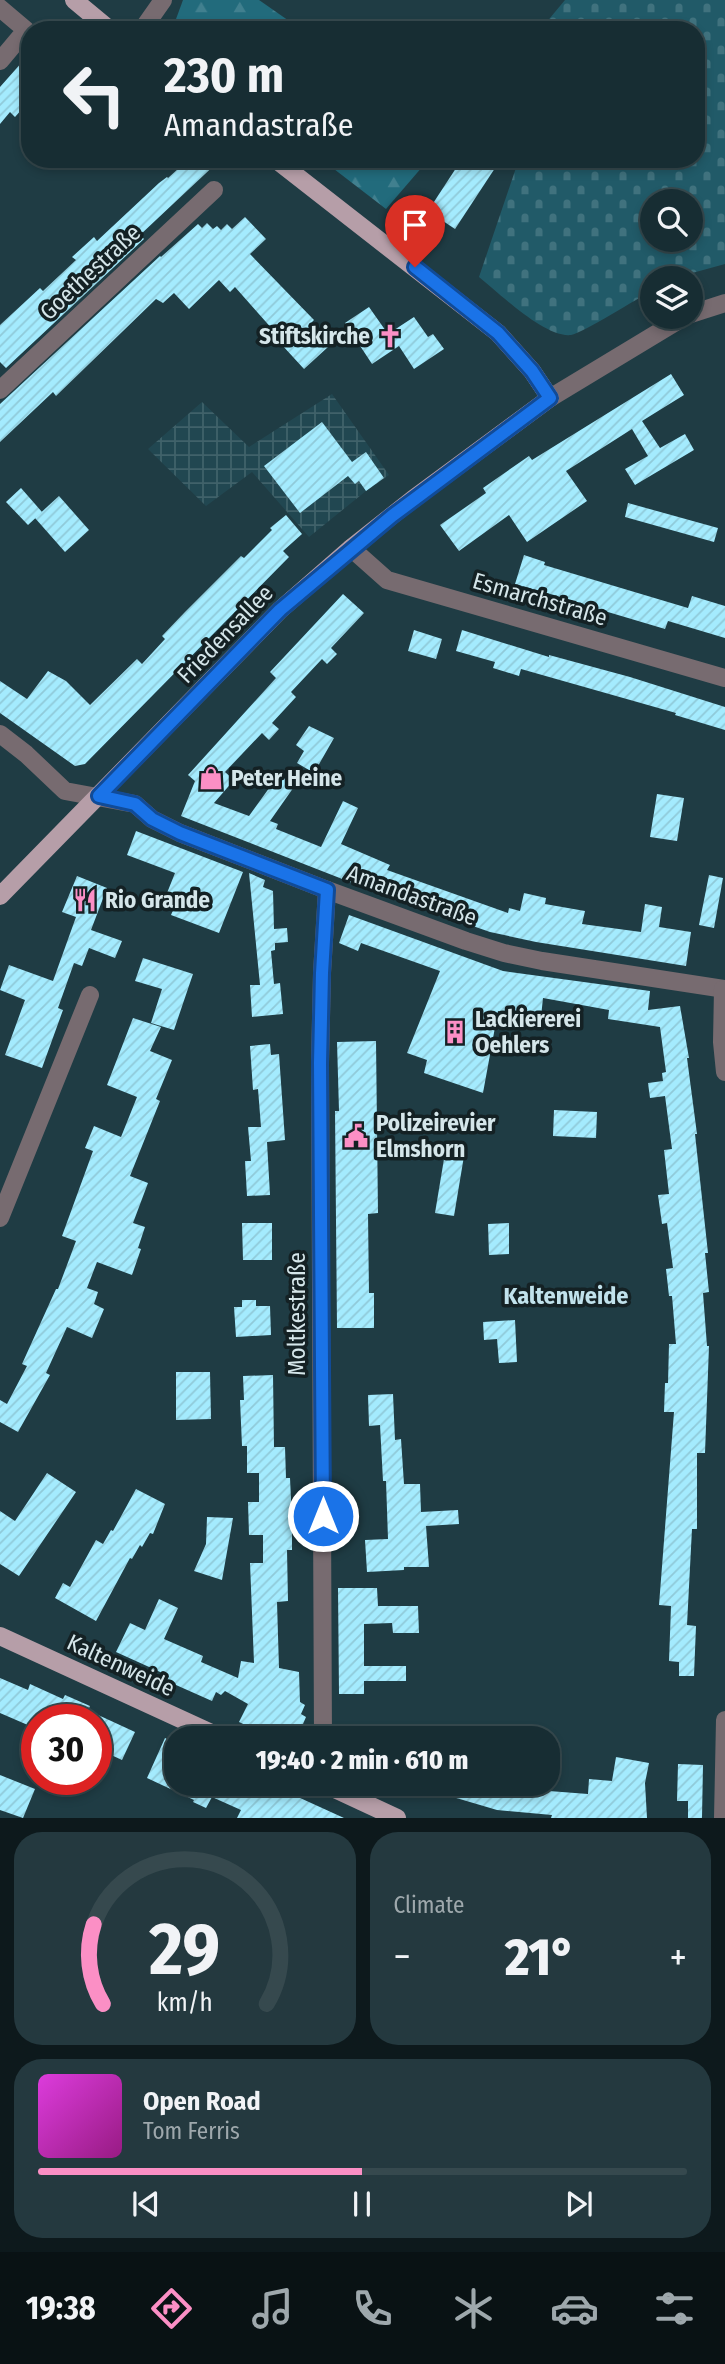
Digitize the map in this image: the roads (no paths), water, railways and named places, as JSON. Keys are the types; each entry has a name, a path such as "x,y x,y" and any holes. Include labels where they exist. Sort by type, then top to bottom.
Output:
{"main road":[{"path":"74,0 99,21"},
{"path":"287,168 498,333 524,362 550,398"},
{"name":"Friedensallee","path":"0,896 280,610 351,548 550,398"},
{"name":"Kaltenweide","path":"0,1636 196,1726"},
{"path":"350,1796 397,1818"}],"street":[{"path":"148,21 163,0"},
{"path":"0,8 21,26"},
{"path":"0,61 21,36"},
{"name":"Goethestraße","path":"0,390 214,190"},
{"path":"703,310 725,303"},
{"name":"Friedensallee","path":"550,398 664,329"},
{"name":"Esmarchstraße","path":"351,548 387,580 725,678"},
{"name":"Amandastraße","path":"0,734 26,754 65,791 135,804 152,819 180,833 466,941 542,961 724,989"},
{"name":"Moltkestraße","path":"323,1726 320,1063 327,890"},
{"path":"724,989 722,1042 725,1072"},
{"path":"0,1218 90,995"},
{"path":"723,1818 725,1720"}],"place":[{"name":"Stiftskirche","path":"390,336"},
{"name":"Peter Heine","path":"211,778"},
{"name":"Rio Grande","path":"85,900"},
{"name":"Lackiererei Oehlers","path":"455,1032"},
{"name":"Polizeirevier Elmshorn","path":"356,1136"}],"district":[{"name":"Kaltenweide","path":"566,1296"}]}
